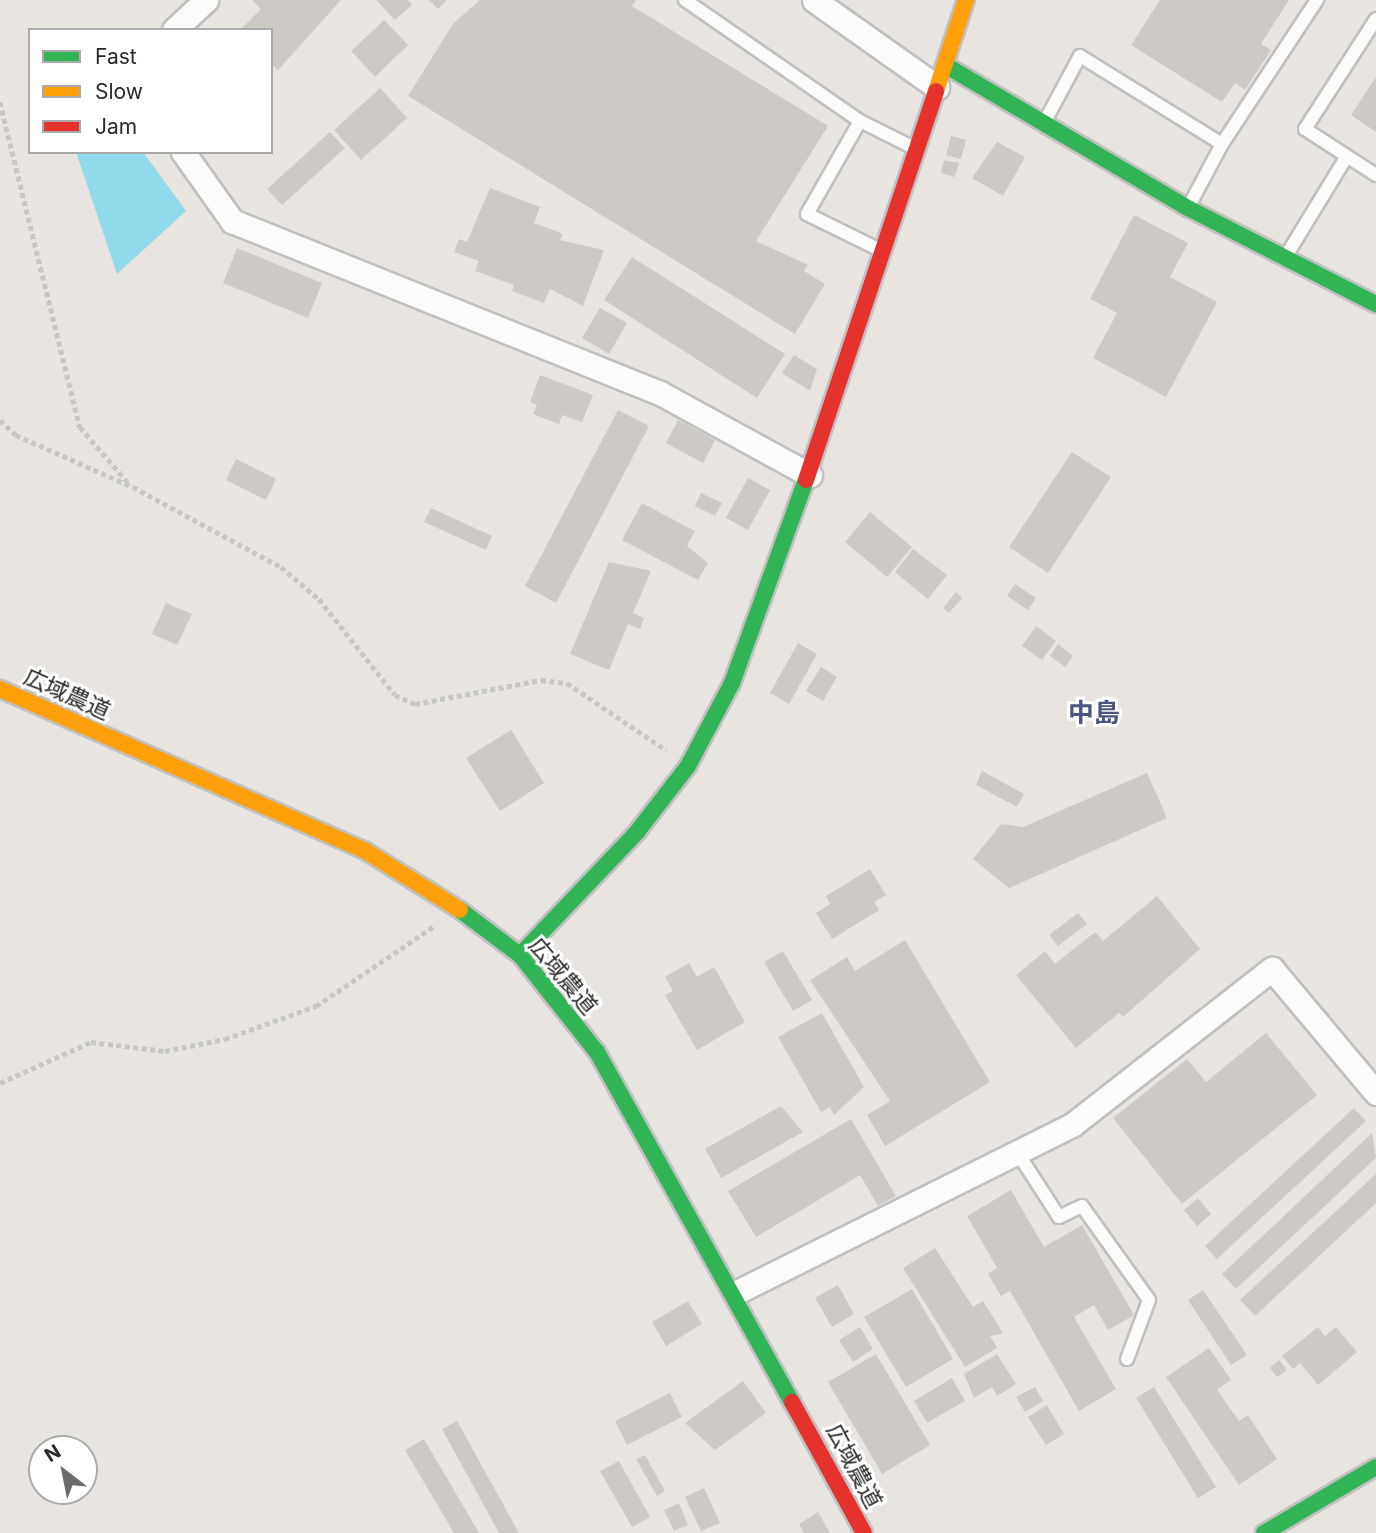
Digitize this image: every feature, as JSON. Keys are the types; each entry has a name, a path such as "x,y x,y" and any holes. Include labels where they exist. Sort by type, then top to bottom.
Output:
{"street":[{"path":"176,28 206,0"},
{"path":"814,0 941,76 1044,123 1188,208 1376,304"},
{"path":"520,955 605,869 688,766 768,598 966,0"},
{"path":"184,154 232,221 660,393 810,475"},
{"name":"広域農道","path":"0,689 365,850 460,909 520,955 597,1052 735,1293 864,1533"},
{"path":"735,1293 1072,1125 1272,969 1376,1093"},
{"path":"1264,1533 1376,1467"}],"lane":[{"path":"685,0 860,121 916,149"},
{"path":"1188,208 1222,144 1317,0"},
{"path":"1376,19 1305,128 1376,175"},
{"path":"1044,123 1080,56 1222,144"},
{"path":"860,121 807,214 883,252"},
{"path":"1284,259 1347,156"},
{"path":"1017,1152 1059,1217 1083,1206 1149,1300 1127,1359"}],"path":[{"path":"0,102 80,427 132,487"},
{"path":"0,419 16,435 132,487 281,567 319,599 395,695 415,704 541,680 567,683 688,766"},
{"path":"0,1083 91,1042 165,1051 225,1039 316,1006 460,909"}],"water":[{"path":"77,154 144,154 186,211 117,274"}],"building":[{"path":"252,0 341,0 278,70 273,66 273,28 242,28 261,9"},
{"path":"376,0 408,0 412,5 395,20"},
{"path":"429,0 447,0 438,9"},
{"path":"480,0 636,0 632,6 828,126 756,241 808,265 804,271 825,284 795,334 408,96 453,24"},
{"path":"1160,0 1289,0 1261,44 1271,50 1245,90 1235,83 1222,102 1131,45"},
{"path":"384,20 408,45 375,77 351,51"},
{"path":"1376,77 1376,132 1351,115"},
{"path":"380,88 407,118 361,160 334,130"},
{"path":"330,132 345,148 282,205 267,189"},
{"path":"951,136 966,140 961,159 946,155"},
{"path":"997,142 1025,157 1003,196 972,178"},
{"path":"944,160 959,163 955,177 941,173"},
{"path":"490,188 540,207 534,223 563,234 560,240 604,250 583,306 550,289 544,303 512,291 514,285 475,271 479,261 454,252 459,239 467,242"},
{"path":"1134,215 1188,243 1170,277 1217,302 1166,397 1093,358 1117,313 1090,299"},
{"path":"237,248 322,283 308,318 223,283"},
{"path":"632,257 785,354 757,398 604,300"},
{"path":"600,308 627,323 609,354 582,338"},
{"path":"794,355 817,369 810,391 782,373"},
{"path":"540,375 593,395 582,422 562,415 559,424 533,414 537,405 530,402"},
{"path":"618,410 649,426 556,603 525,586"},
{"path":"678,420 715,440 703,463 666,443"},
{"path":"1072,452 1111,477 1048,573 1009,547"},
{"path":"236,459 276,479 266,500 226,480"},
{"path":"748,478 770,490 748,530 726,518"},
{"path":"701,493 722,503 715,516 695,506"},
{"path":"642,503 695,531 687,546 708,563 698,580 622,540"},
{"path":"431,508 492,536 486,550 424,522"},
{"path":"870,512 912,547 887,577 845,542"},
{"path":"913,549 947,575 928,599 895,572"},
{"path":"609,562 651,571 633,613 644,618 640,629 628,624 609,670 570,654"},
{"path":"1015,584 1036,598 1028,610 1007,596"},
{"path":"956,592 962,598 949,613 943,608"},
{"path":"166,603 192,614 177,645 152,634"},
{"path":"1036,626 1056,641 1042,660 1022,646"},
{"path":"798,643 817,654 789,704 770,693"},
{"path":"1058,644 1073,656 1065,667 1050,656"},
{"path":"821,667 837,677 823,701 806,691"},
{"path":"511,730 544,783 500,811 466,758"},
{"path":"982,771 1024,794 1017,807 976,785"},
{"path":"1147,773 1167,818 1009,888 973,859 1001,824 1023,827"},
{"path":"870,869 886,895 874,902 879,910 832,939 816,913 830,904 826,896"},
{"path":"1157,896 1200,949 1123,1017 1119,1013 1076,1048 1016,975 1045,951 1055,964 1095,932 1103,941"},
{"path":"1078,913 1087,924 1058,946 1049,935"},
{"path":"905,940 990,1082 885,1146 867,1115 890,1101 810,980 847,957 855,971"},
{"path":"783,951 812,1000 793,1011 764,962"},
{"path":"689,963 697,977 714,967 745,1022 697,1050 665,995 673,991 665,977"},
{"path":"822,1013 864,1087 834,1115 830,1107 821,1112 778,1037"},
{"path":"1266,1033 1317,1095 1182,1204 1113,1118 1187,1059 1206,1082"},
{"path":"781,1106 803,1132 721,1178 705,1149"},
{"path":"1354,1108 1366,1121 1217,1259 1205,1246"},
{"path":"851,1119 896,1196 878,1206 860,1175 756,1237 728,1191"},
{"path":"1372,1133 1376,1158 1236,1289 1222,1274"},
{"path":"1376,1174 1376,1203 1255,1316 1240,1300"},
{"path":"1011,1190 1044,1247 1082,1225 1134,1315 1108,1330 1094,1305 1074,1317 1116,1389 1079,1411 1010,1291 1001,1296 988,1274 997,1268 967,1216"},
{"path":"1198,1198 1211,1214 1197,1226 1184,1210"},
{"path":"935,1248 973,1307 983,1301 1003,1333 990,1336 997,1348 965,1367 903,1268"},
{"path":"838,1285 854,1314 832,1327 815,1298"},
{"path":"912,1289 953,1359 906,1387 864,1317"},
{"path":"1203,1290 1247,1355 1231,1365 1188,1300"},
{"path":"688,1301 702,1324 666,1346 652,1322"},
{"path":"860,1327 873,1349 853,1362 839,1340"},
{"path":"1318,1327 1325,1336 1336,1327 1357,1352 1318,1385 1300,1363 1293,1369 1282,1356"},
{"path":"1209,1348 1231,1380 1217,1390 1239,1421 1248,1415 1277,1459 1239,1485 1166,1377"},
{"path":"876,1354 930,1445 882,1474 828,1382"},
{"path":"997,1354 1016,1384 997,1396 992,1387 974,1398 964,1374"},
{"path":"1279,1360 1287,1370 1277,1377 1270,1368"},
{"path":"952,1378 965,1401 927,1423 914,1401"},
{"path":"743,1381 766,1413 715,1450 685,1423"},
{"path":"1035,1387 1043,1401 1025,1412 1016,1397"},
{"path":"1154,1387 1216,1487 1198,1498 1136,1398"},
{"path":"670,1393 682,1417 627,1445 615,1421"},
{"path":"1047,1405 1064,1434 1046,1445 1028,1417"},
{"path":"457,1421 519,1533 499,1533 442,1429"},
{"path":"424,1439 479,1533 454,1533 405,1450"},
{"path":"645,1455 665,1491 657,1496 636,1459"},
{"path":"619,1461 650,1517 632,1527 600,1471"},
{"path":"704,1488 720,1523 701,1531 685,1497"},
{"path":"679,1503 688,1525 674,1531 664,1510"},
{"path":"818,1512 830,1533 804,1533 799,1524"}],"traffic: fast":[{"path":"945,65 1188,208 1376,304"},
{"path":"520,955 637,832 688,766 732,683 806,480"},
{"path":"460,910 520,955 597,1052 792,1402"},
{"path":"1264,1533 1376,1467"}],"traffic: slow":[{"path":"936,91 966,0"},
{"path":"0,689 364,850 460,910"}],"traffic: jam":[{"path":"806,480 936,91"},
{"path":"792,1402 864,1533"}],"district":[{"name":"中島","path":"1094,713"}]}
